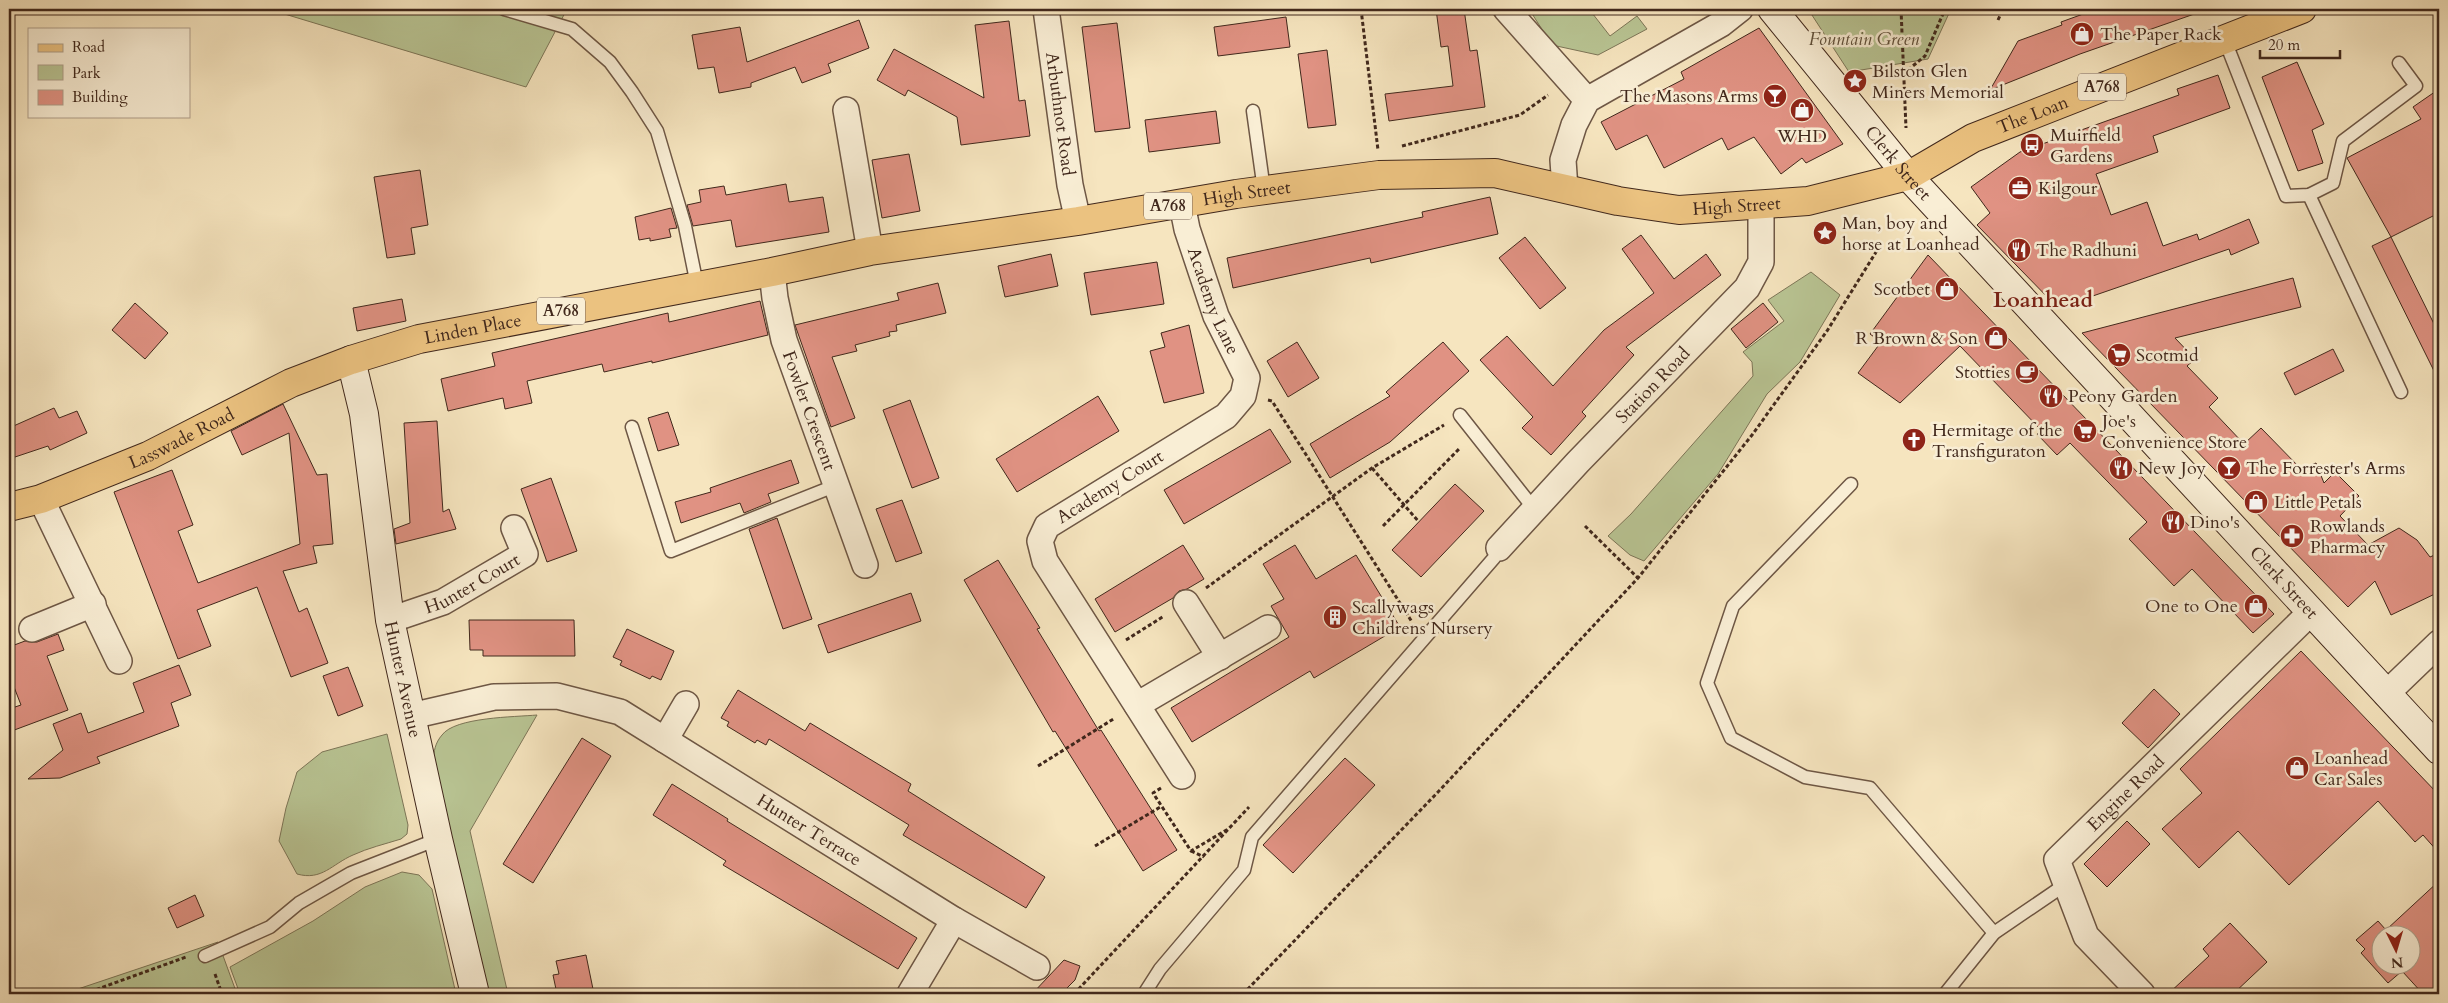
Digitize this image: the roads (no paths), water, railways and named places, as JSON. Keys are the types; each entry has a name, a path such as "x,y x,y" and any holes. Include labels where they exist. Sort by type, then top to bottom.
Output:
{"main road":[{"name":"The Loan","path":"1908,176 1973,138 2302,9"},
{"name":"High Street","path":"772,272 870,251 1264,190 1379,176 1495,173 1618,201 1679,210 1808,200 1908,176"},
{"name":"Linden Place","path":"351,360 419,339 772,272"},
{"name":"Lasswade Road","path":"9,507 41,499 148,456 291,383 351,360"}],"street":[{"name":"Arbuthnot Road","path":"1046,9 1070,185 1078,220"},
{"path":"1506,9 1587,100"},
{"path":"1565,188 1563,160 1574,125 1587,100 1721,24 1740,9"},
{"name":"Clerk Street","path":"1772,9 1908,176 2310,613 2439,750"},
{"path":"846,110 870,251"},
{"name":"Academy Lane","path":"1182,204 1187,229 1216,316 1247,378 1243,396"},
{"name":"Station Road","path":"1499,548 1747,288 1761,262 1761,205"},
{"name":"Fowler Crescent","path":"772,272 775,298 784,340 837,485 856,554"},
{"name":"Hunter Avenue","path":"351,360 364,414 390,620 438,839 475,994"},
{"name":"Academy Court","path":"1182,776 1045,561 1040,541 1047,526 1226,416 1243,396"},
{"path":"41,499 119,661"},
{"name":"Hunter Court","path":"390,620 443,602 525,554 514,528"},
{"path":"1186,603 1220,657"},
{"path":"32,630 93,604"},
{"name":"Engine Road","path":"2142,994 2086,936 2057,860 2310,613"},
{"path":"1137,705 1268,628"},
{"path":"2386,694 2439,643"},
{"name":"Hunter Terrace","path":"411,716 494,696 558,696 620,712 954,920 1037,967"},
{"path":"665,740 686,704"},
{"path":"910,994 954,920"}],"lane":[{"path":"504,9 572,29 610,62 632,92 657,131 685,226 697,285"},
{"path":"2224,38 2286,196 2309,195 2333,183 2342,141 2416,86 2399,63"},
{"path":"1254,111 1264,190"},
{"path":"2309,195 2401,392"},
{"path":"1460,415 1535,510"},
{"path":"632,427 671,551 837,485"},
{"path":"1851,484 1733,606 1707,683 1731,738 1805,777 1870,788 1994,932"},
{"path":"1144,994 1160,969 1244,870 1252,837 1487,566 1499,548"},
{"path":"205,956 270,927 299,903 351,872 438,839"},
{"path":"1945,994 1994,932 2066,884"}],"place":[{"name":"The Paper Rack","path":"2082,34"},
{"name":"Bilston Glen Miners Memorial","path":"1855,81"},
{"name":"The Masons Arms","path":"1775,96"},
{"name":"WHD","path":"1802,110"},
{"name":"Muirfield Gardens","path":"2032,145"},
{"name":"Kilgour","path":"2020,188"},
{"name":"Man, boy and horse at Loanhead","path":"1825,233"},
{"name":"The Radhuni","path":"2019,250"},
{"name":"Scotbet","path":"1947,289"},
{"name":"R Brown & Son","path":"1996,338"},
{"name":"Scotmid","path":"2119,355"},
{"name":"Stotties","path":"2027,372"},
{"name":"Peony Garden","path":"2051,396"},
{"name":"Joe's Convenience Store","path":"2085,431"},
{"name":"Hermitage of the Transfiguraton","path":"1914,440"},
{"name":"New Joy","path":"2121,468"},
{"name":"The Forrester's Arms","path":"2229,468"},
{"name":"Little Petals","path":"2256,502"},
{"name":"Dino's","path":"2173,522"},
{"name":"Rowlands Pharmacy","path":"2292,536"},
{"name":"One to One","path":"2256,606"},
{"name":"Scallywags Childrens Nursery","path":"1335,617"},
{"name":"Loanhead Car Sales","path":"2297,768"}],"district":[{"name":"Loanhead","path":"2043,300"}],"park label":[{"name":"Fountain Green","path":"1864,39"}]}
